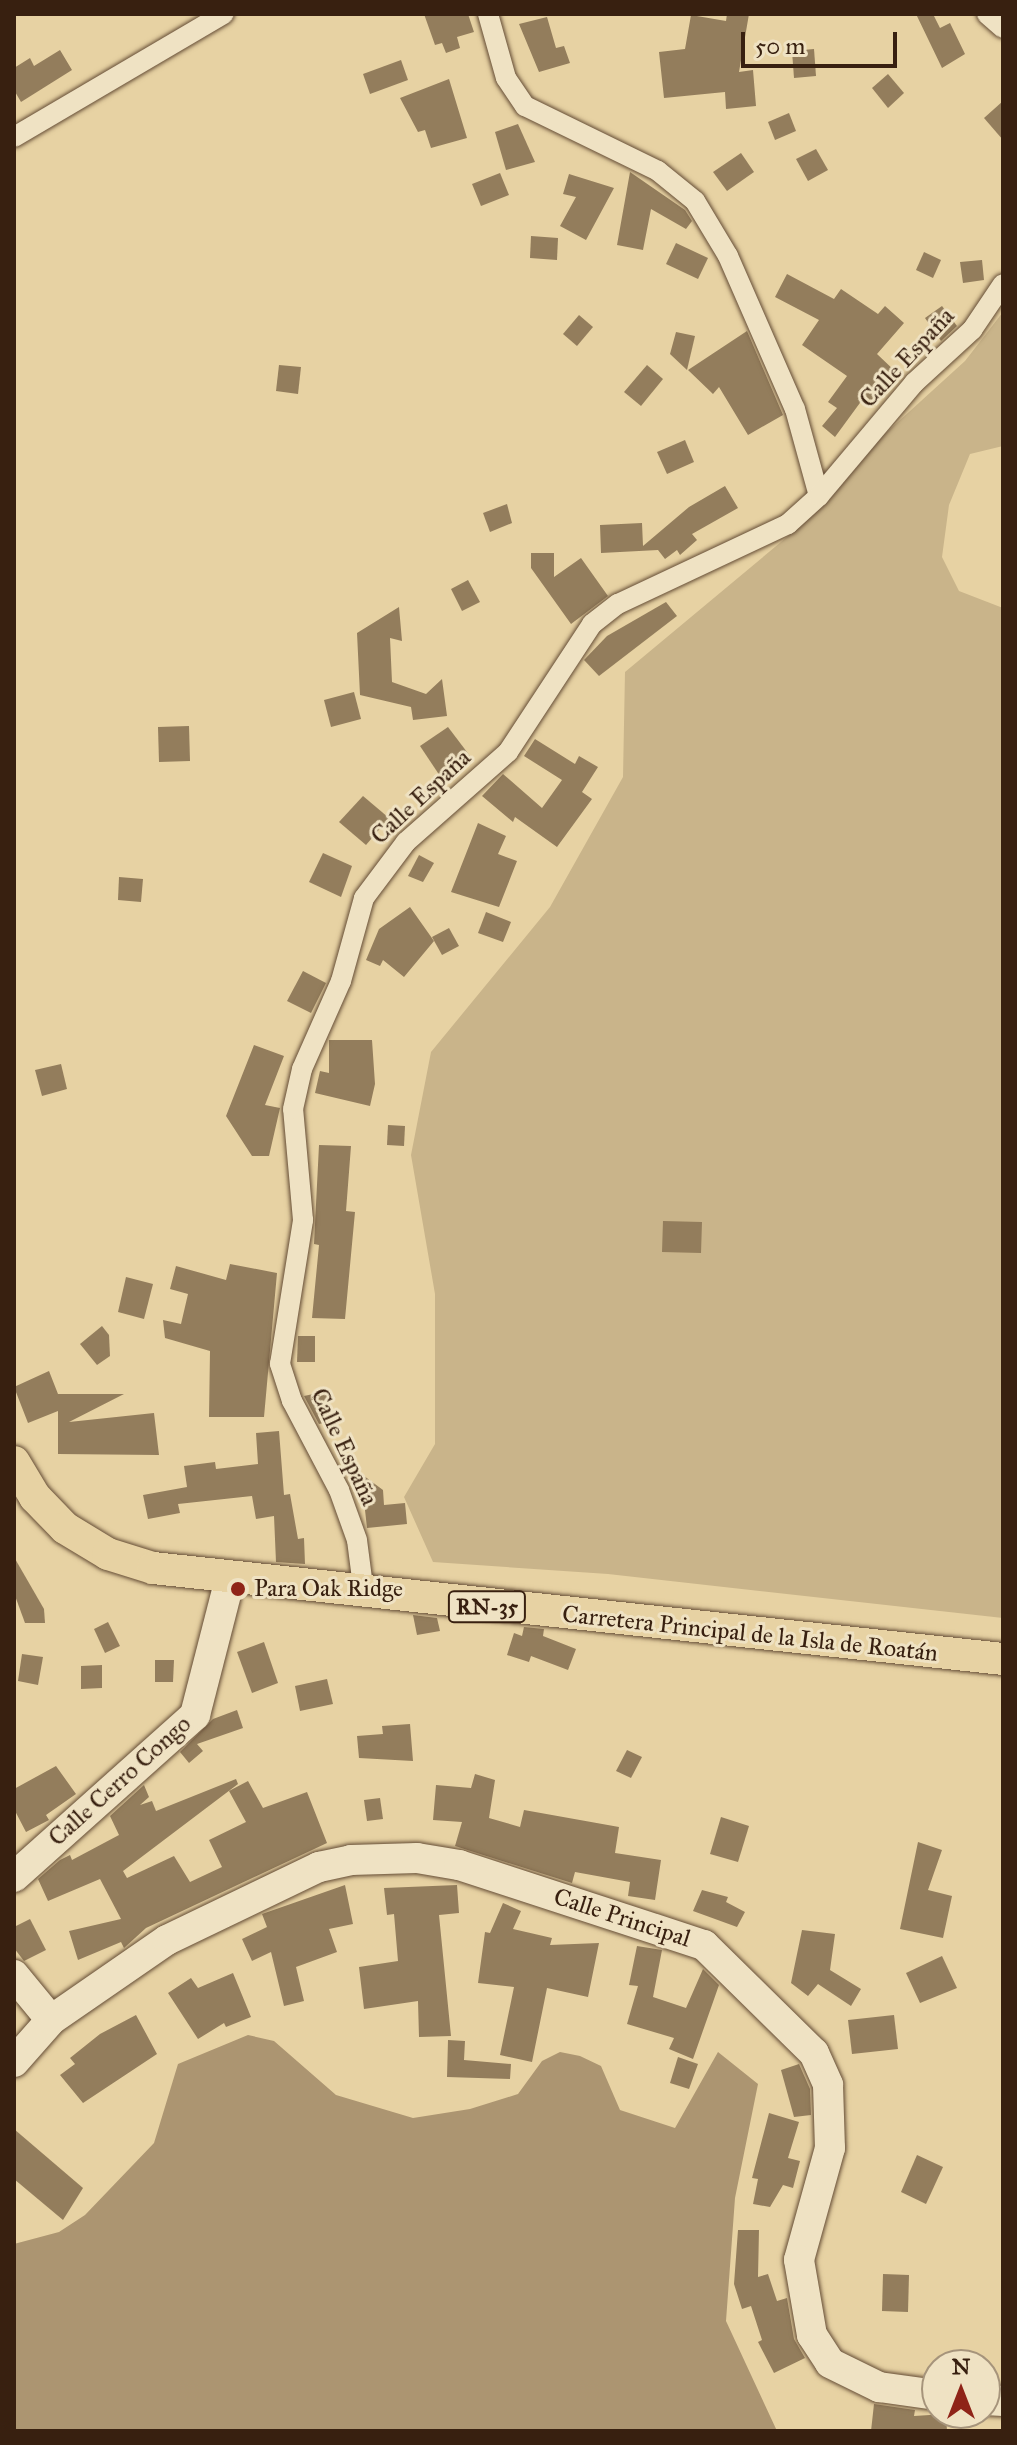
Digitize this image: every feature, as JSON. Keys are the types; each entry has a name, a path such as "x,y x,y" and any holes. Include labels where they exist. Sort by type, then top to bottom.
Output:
{"main road":[{"name":"Carretera Principal de la Isla de Roatán","path":"14,1462 35,1497 65,1528 108,1554 153,1568 364,1594 1003,1659"}],"street":[{"path":"488,14 506,78 525,106 658,171 695,201 728,256 795,409 819,496"},
{"path":"987,14 1003,28"},
{"path":"16,131 210,17"},
{"name":"Calle España","path":"364,1594 357,1540 339,1490 292,1401 280,1364 303,1220 293,1109 302,1069 341,981 364,898 406,842 508,752 592,624 618,604 788,524 819,496 914,383 972,330 1003,284"},
{"name":"Calle Cerro Congo","path":"14,1877 195,1715 230,1579"},
{"name":"Calle Principal","path":"14,2062 51,2020 167,1940 319,1867 351,1860 417,1858 459,1865 704,1945 814,2053 828,2085 830,2148 799,2260 812,2335 830,2363 879,2387 921,2393"},
{"path":"16,1983 51,2020"}],"shaded area":[{"path":"1003,312 1003,446 970,454 949,505 942,557 959,591 1003,608 1003,1618 608,1574 433,1562 404,1497 435,1444 435,1294 411,1155 431,1052 550,907 623,777 625,672 799,527 833,481 965,361"},
{"path":"248,2035 274,2041 336,2095 413,2118 470,2109 518,2094 542,2061 560,2052 580,2056 601,2066 620,2110 675,2128 718,2052 758,2084 735,2198 726,2321 777,2431 14,2431 14,2244 59,2232 85,2215 154,2143 178,2064"}],"building":[{"path":"424,14 468,14 474,32 457,37 460,48 446,53 442,43 435,45"},
{"path":"727,14 749,14 739,72 753,70 756,106 726,109 725,92 664,98 659,52 685,49 691,15 726,21"},
{"path":"916,14 933,14 940,28 950,23 965,54 942,68"},
{"path":"547,17 556,48 564,46 570,63 539,72 519,24"},
{"path":"814,49 816,76 794,78 792,51"},
{"path":"60,50 72,70 21,102 14,90 14,68 30,58 34,66"},
{"path":"401,60 408,80 370,94 363,74"},
{"path":"888,74 904,93 888,108 872,88"},
{"path":"449,79 467,138 431,148 425,130 418,132 400,98"},
{"path":"1003,101 1003,140 984,118"},
{"path":"789,113 796,131 775,140 768,122"},
{"path":"518,124 535,162 506,170 495,132"},
{"path":"816,149 828,170 808,181 796,159"},
{"path":"741,153 754,172 727,191 713,172"},
{"path":"630,172 685,210 692,221 686,229 651,209 643,250 617,245"},
{"path":"500,173 509,195 481,206 472,184"},
{"path":"569,174 614,188 586,240 560,226 576,197 563,194"},
{"path":"531,236 558,238 557,260 530,258"},
{"path":"676,243 708,258 698,279 666,264"},
{"path":"924,252 941,260 933,278 916,270"},
{"path":"982,260 984,280 963,283 960,262"},
{"path":"787,274 834,299 841,289 878,314 885,306 904,323 877,354 897,373 871,401 865,396 835,437 822,426 837,408 828,402 847,376 802,345 819,320 775,297"},
{"path":"942,306 957,326 941,341 925,318"},
{"path":"579,315 593,327 577,346 563,334"},
{"path":"747,331 783,415 748,435 719,387 713,394 688,370"},
{"path":"676,332 695,336 687,370 670,354"},
{"path":"279,365 301,367 298,394 276,391"},
{"path":"647,365 663,379 641,406 624,392"},
{"path":"685,440 694,462 667,474 657,452"},
{"path":"725,486 738,508 692,534 697,540 680,555 677,550 665,559 658,550 601,553 600,525 642,523 643,546 689,507"},
{"path":"507,504 512,523 490,532 483,513"},
{"path":"531,553 554,553 554,577 581,558 608,596 571,624 531,568"},
{"path":"468,580 480,602 462,611 451,589"},
{"path":"666,602 677,616 599,676 584,660 607,636"},
{"path":"399,607 402,641 390,638 392,682 426,694 442,679 447,716 413,720 411,707 360,695 357,633"},
{"path":"354,692 361,719 331,727 324,700"},
{"path":"189,726 190,761 159,762 158,727"},
{"path":"448,727 470,756 440,776 420,746"},
{"path":"535,739 575,764 579,756 598,767 582,792 592,799 557,847 515,817 513,822 482,796 503,774 542,808 562,780 524,756"},
{"path":"363,796 389,818 366,845 339,822"},
{"path":"478,823 506,836 498,854 517,861 499,907 451,892"},
{"path":"323,853 352,866 341,897 309,882"},
{"path":"419,855 434,863 423,882 408,876"},
{"path":"119,877 143,879 141,902 118,900"},
{"path":"410,907 434,941 404,977 383,960 380,966 366,960 379,929"},
{"path":"486,912 511,922 503,942 478,933"},
{"path":"449,928 459,946 442,955 432,937"},
{"path":"303,971 326,983 311,1013 287,1001"},
{"path":"329,1040 372,1040 375,1084 370,1106 315,1093 320,1071 329,1073"},
{"path":"254,1045 284,1056 265,1105 280,1108 269,1156 252,1156 226,1116"},
{"path":"61,1064 67,1089 42,1096 35,1070"},
{"path":"388,1125 405,1126 404,1146 387,1145"},
{"path":"319,1145 351,1146 346,1211 355,1212 345,1319 312,1318 319,1245 314,1244"},
{"path":"663,1221 702,1222 701,1253 662,1252"},
{"path":"230,1264 277,1273 264,1417 209,1417 210,1351 165,1338 163,1320 181,1324 188,1294 170,1289 176,1266 226,1280"},
{"path":"126,1277 153,1284 144,1319 118,1312"},
{"path":"102,1326 109,1335 110,1356 97,1365 80,1344"},
{"path":"298,1336 315,1336 315,1362 297,1362"},
{"path":"49,1371 58,1394 124,1394 69,1422 154,1413 159,1455 58,1454 58,1411 28,1423 14,1387"},
{"path":"327,1391 333,1421 319,1424 304,1396"},
{"path":"279,1431 284,1495 290,1494 298,1539 304,1538 305,1564 276,1562 274,1516 256,1519 252,1496 178,1504 180,1513 148,1519 143,1495 187,1487 184,1466 215,1462 216,1469 258,1464 256,1433"},
{"path":"360,1473 383,1490 384,1505 405,1503 407,1524 367,1528 364,1501 351,1484"},
{"path":"14,1557 44,1609 45,1623 25,1623 14,1593"},
{"path":"413,1615 437,1618 440,1631 417,1635"},
{"path":"108,1622 120,1646 105,1653 94,1629"},
{"path":"524,1627 544,1629 543,1636 576,1649 568,1670 531,1656 529,1662 507,1655 514,1633 522,1636"},
{"path":"264,1642 278,1683 252,1693 237,1652"},
{"path":"22,1654 43,1657 38,1685 18,1681"},
{"path":"155,1660 174,1660 173,1682 155,1682"},
{"path":"102,1665 102,1688 81,1689 81,1666"},
{"path":"327,1679 333,1704 300,1711 295,1686"},
{"path":"237,1710 243,1728 197,1744 203,1751 189,1763 180,1752 213,1719"},
{"path":"410,1724 413,1761 359,1758 357,1736 383,1734 382,1726"},
{"path":"627,1750 642,1757 631,1778 616,1771"},
{"path":"56,1766 76,1794 46,1815 49,1820 26,1832 14,1809 14,1789"},
{"path":"475,1774 495,1780 489,1818 520,1827 524,1810 619,1827 615,1853 661,1860 655,1900 628,1896 630,1882 575,1872 572,1883 455,1846 462,1822 433,1820 436,1785 471,1788"},
{"path":"236,1779 238,1784 123,1871 127,1878 174,1856 190,1882 222,1867 209,1840 246,1822 229,1791 248,1781 263,1808 307,1792 327,1843 146,1928 124,1948 121,1942 78,1960 69,1931 121,1919 100,1879 48,1901 38,1879 60,1860 70,1855 72,1860 119,1835 110,1816 144,1785 149,1797 140,1805 152,1801 156,1811"},
{"path":"380,1798 383,1819 367,1821 364,1800"},
{"path":"721,1817 749,1826 738,1862 710,1854"},
{"path":"918,1842 942,1850 928,1890 952,1896 943,1938 900,1929"},
{"path":"345,1885 353,1924 329,1929 337,1952 296,1967 304,2001 284,2006 271,1952 252,1961 242,1939 267,1927 262,1914"},
{"path":"457,1885 459,1913 439,1915 451,2036 419,2037 418,2001 364,2009 359,1967 398,1961 394,1914 387,1915 384,1888"},
{"path":"702,1890 728,1897 726,1902 745,1912 737,1927 693,1911"},
{"path":"503,1903 521,1911 513,1929 552,1938 550,1945 599,1943 588,1997 547,1988 532,2062 500,2055 514,1987 478,1983 485,1932 490,1933"},
{"path":"30,1919 46,1950 24,1961 14,1948 14,1927"},
{"path":"802,1930 835,1934 830,1970 861,1989 851,2006 818,1984 808,1996 791,1983"},
{"path":"637,1946 662,1950 653,1997 686,2008 703,1969 719,1985 693,2059 669,2049 674,2038 627,2024 638,1986 629,1985"},
{"path":"942,1956 957,1988 920,2003 906,1973"},
{"path":"233,1973 251,2017 226,2027 224,2023 198,2039 168,1993 191,1978 198,1988"},
{"path":"136,2015 157,2054 83,2103 60,2075 75,2064 70,2058 100,2034"},
{"path":"894,2015 898,2049 852,2054 848,2020"},
{"path":"448,2040 465,2041 464,2060 511,2064 510,2079 447,2077"},
{"path":"678,2057 698,2064 689,2089 670,2083"},
{"path":"799,2064 810,2089 811,2115 794,2117 781,2070"},
{"path":"769,2113 799,2122 788,2158 800,2161 793,2188 783,2185 770,2207 753,2204 758,2179 752,2178"},
{"path":"14,2129 83,2188 63,2220 14,2179"},
{"path":"917,2155 943,2167 926,2204 901,2192"},
{"path":"738,2230 759,2230 758,2277 768,2274 777,2301 787,2298 794,2339 805,2358 774,2373 758,2342 762,2340 751,2306 742,2309 734,2284"},
{"path":"883,2274 909,2275 908,2312 882,2311"},
{"path":"874,2404 915,2410 914,2416 921,2416 921,2429 947,2431 871,2431"}],"place":[{"name":"Para Oak Ridge","path":"238,1589"}]}
